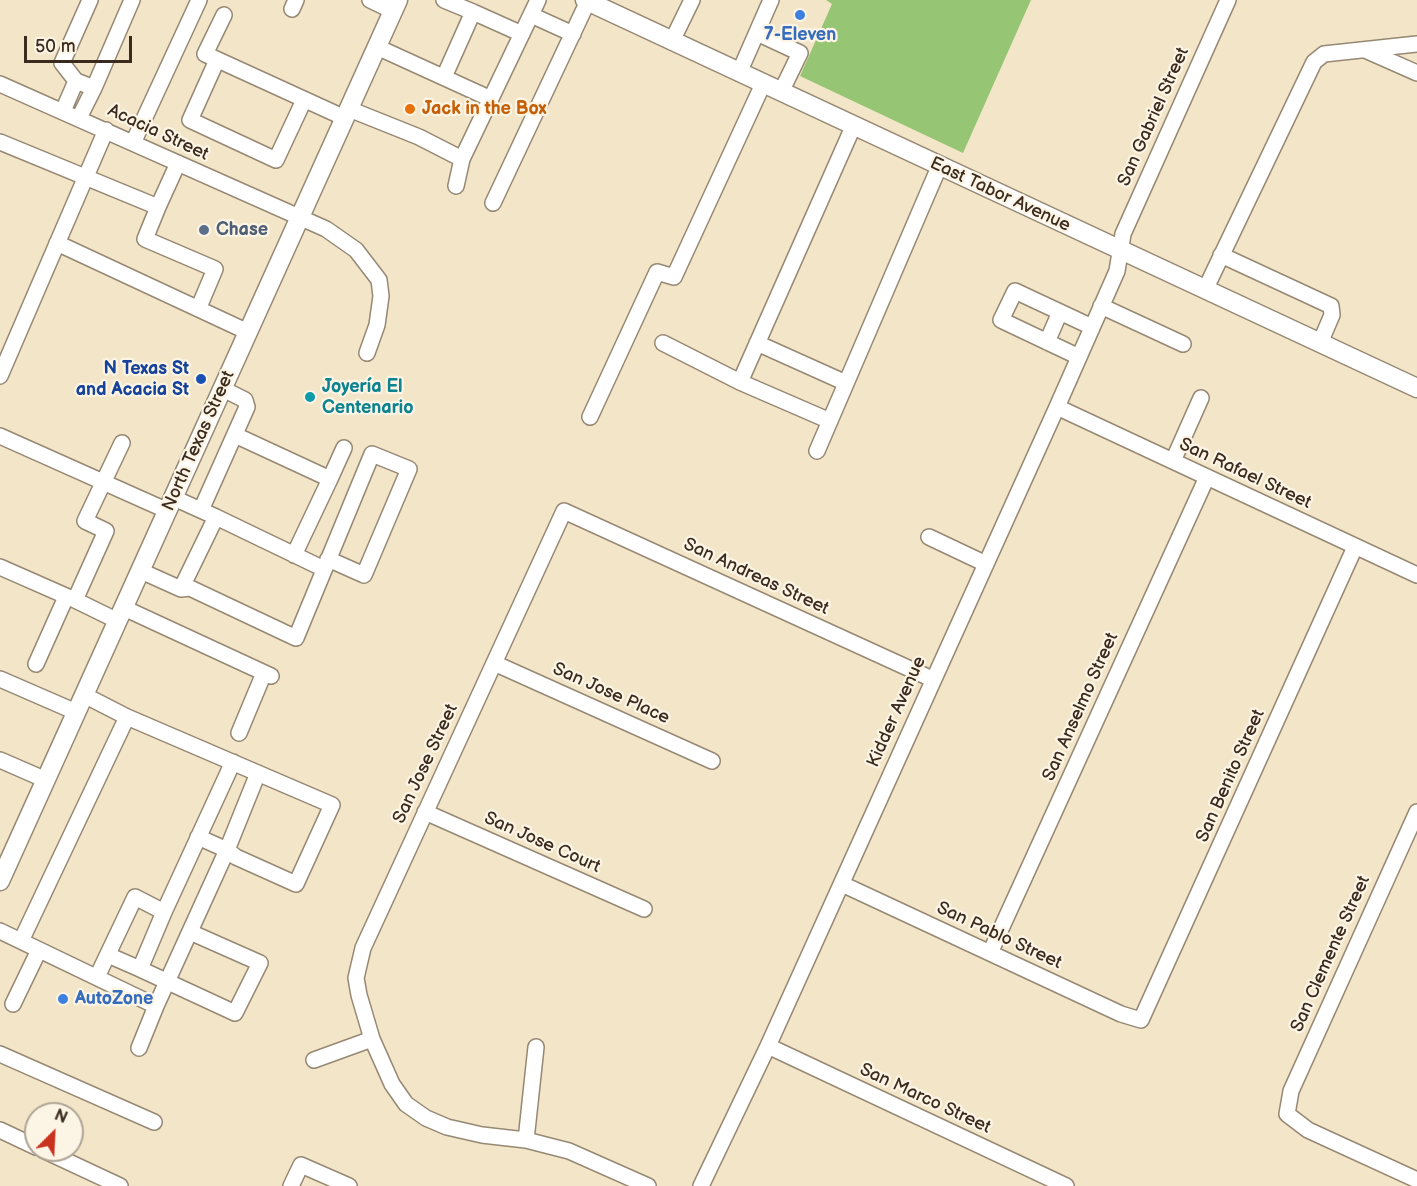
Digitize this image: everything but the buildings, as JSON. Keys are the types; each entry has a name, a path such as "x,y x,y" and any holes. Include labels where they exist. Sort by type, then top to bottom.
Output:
{"main road":[{"name":"East Tabor Avenue","path":"586,1 614,6 672,41 781,93 1320,343 1416,383"},
{"name":"North Texas Street","path":"0,881 4,858 46,780 396,5"}],"street":[{"path":"90,0 62,63 76,81 94,88"},
{"path":"79,118 132,0"},
{"path":"133,142 199,0"},
{"path":"370,0 396,5"},
{"path":"444,0 469,7 522,34"},
{"path":"456,186 462,159 538,0"},
{"path":"672,41 692,0"},
{"path":"739,73 771,0"},
{"name":"San Gabriel Street","path":"1120,251 1124,231 1228,0"},
{"path":"493,203 573,34 586,1"},
{"path":"444,77 469,7"},
{"path":"224,15 205,54 304,100 419,137 462,159"},
{"path":"531,15 573,34"},
{"path":"756,33 800,53 781,93"},
{"path":"1205,290 1314,62 1324,54 1417,44"},
{"path":"377,47 491,99"},
{"path":"1365,50 1417,74"},
{"path":"217,60 190,120 276,160 304,100"},
{"path":"63,111 76,81"},
{"name":"Acacia Street","path":"0,84 326,229 356,250 379,280 381,296 377,325 367,353"},
{"path":"590,417 657,272 674,277 763,84"},
{"path":"740,382 854,127"},
{"path":"0,376 106,130"},
{"path":"0,142 158,207"},
{"path":"178,163 145,239 215,269 199,307"},
{"path":"817,451 939,167"},
{"path":"57,243 199,307 248,332"},
{"name":"Kidder Avenue","path":"701,1186 768,1046 1057,407 1117,271 1120,251"},
{"path":"1221,255 1331,306 1332,315 1320,343"},
{"path":"1079,357 1001,320 1015,291 1092,327"},
{"path":"1101,306 1183,344"},
{"path":"1047,342 1060,312"},
{"path":"757,343 846,383"},
{"path":"663,344 740,382 830,421"},
{"path":"201,510 247,404 240,397 222,389"},
{"path":"1173,461 1201,398"},
{"name":"San Rafael Street","path":"1057,407 1417,575"},
{"path":"234,435 330,479"},
{"path":"0,436 104,482 171,504 201,510 294,555 326,564 364,575 409,469 372,454 326,564 296,638 190,588 181,589 141,571"},
{"path":"36,664 106,531 85,521 122,443"},
{"path":"294,555 344,448"},
{"name":"San Anselmo Street","path":"990,953 1207,477"},
{"name":"San Jose Street","path":"564,511 358,963 358,995 372,1039 392,1084 406,1104 426,1118 447,1127 482,1135 526,1140 569,1151 648,1186"},
{"name":"San Andreas Street","path":"564,511 933,680"},
{"path":"181,589 216,517"},
{"path":"929,537 986,564"},
{"name":"San Benito Street","path":"1141,1020 1355,547"},
{"path":"0,567 70,598 121,615 268,674 239,733"},
{"name":"San Jose Place","path":"494,663 712,761"},
{"path":"0,679 76,712"},
{"path":"84,695 127,717 332,805 296,884 198,837"},
{"path":"21,941 127,717"},
{"path":"0,760 46,780"},
{"path":"140,969 233,762"},
{"path":"139,1048 258,773"},
{"name":"San Jose Court","path":"425,812 644,909"},
{"name":"San Clemente Street","path":"1417,812 1291,1091 1287,1114 1308,1130 1417,1180"},
{"name":"San Pablo Street","path":"842,884 1121,1014 1141,1020"},
{"path":"97,978 135,897 164,912"},
{"path":"0,931 156,1006"},
{"path":"108,955 235,1013 260,963 190,932"},
{"path":"13,1004 39,950"},
{"path":"314,1060 372,1039"},
{"name":"San Marco Street","path":"768,1046 1066,1186"},
{"path":"526,1140 536,1047"},
{"path":"0,1054 154,1122"},
{"path":"0,1130 24,1141"},
{"path":"69,1162 120,1186"},
{"path":"291,1186 301,1165 349,1186"}],"green space":[{"path":"826,0 1031,0 963,153 800,76 832,4"}],"place":[{"name":"7-Eleven","path":"800,15"},
{"name":"Jack in the Box","path":"410,109"},
{"name":"Chase","path":"204,230"},
{"name":"N Texas St and Acacia St","path":"201,379"},
{"name":"Joyería El Centenario","path":"310,397"},
{"name":"AutoZone","path":"63,999"}]}
